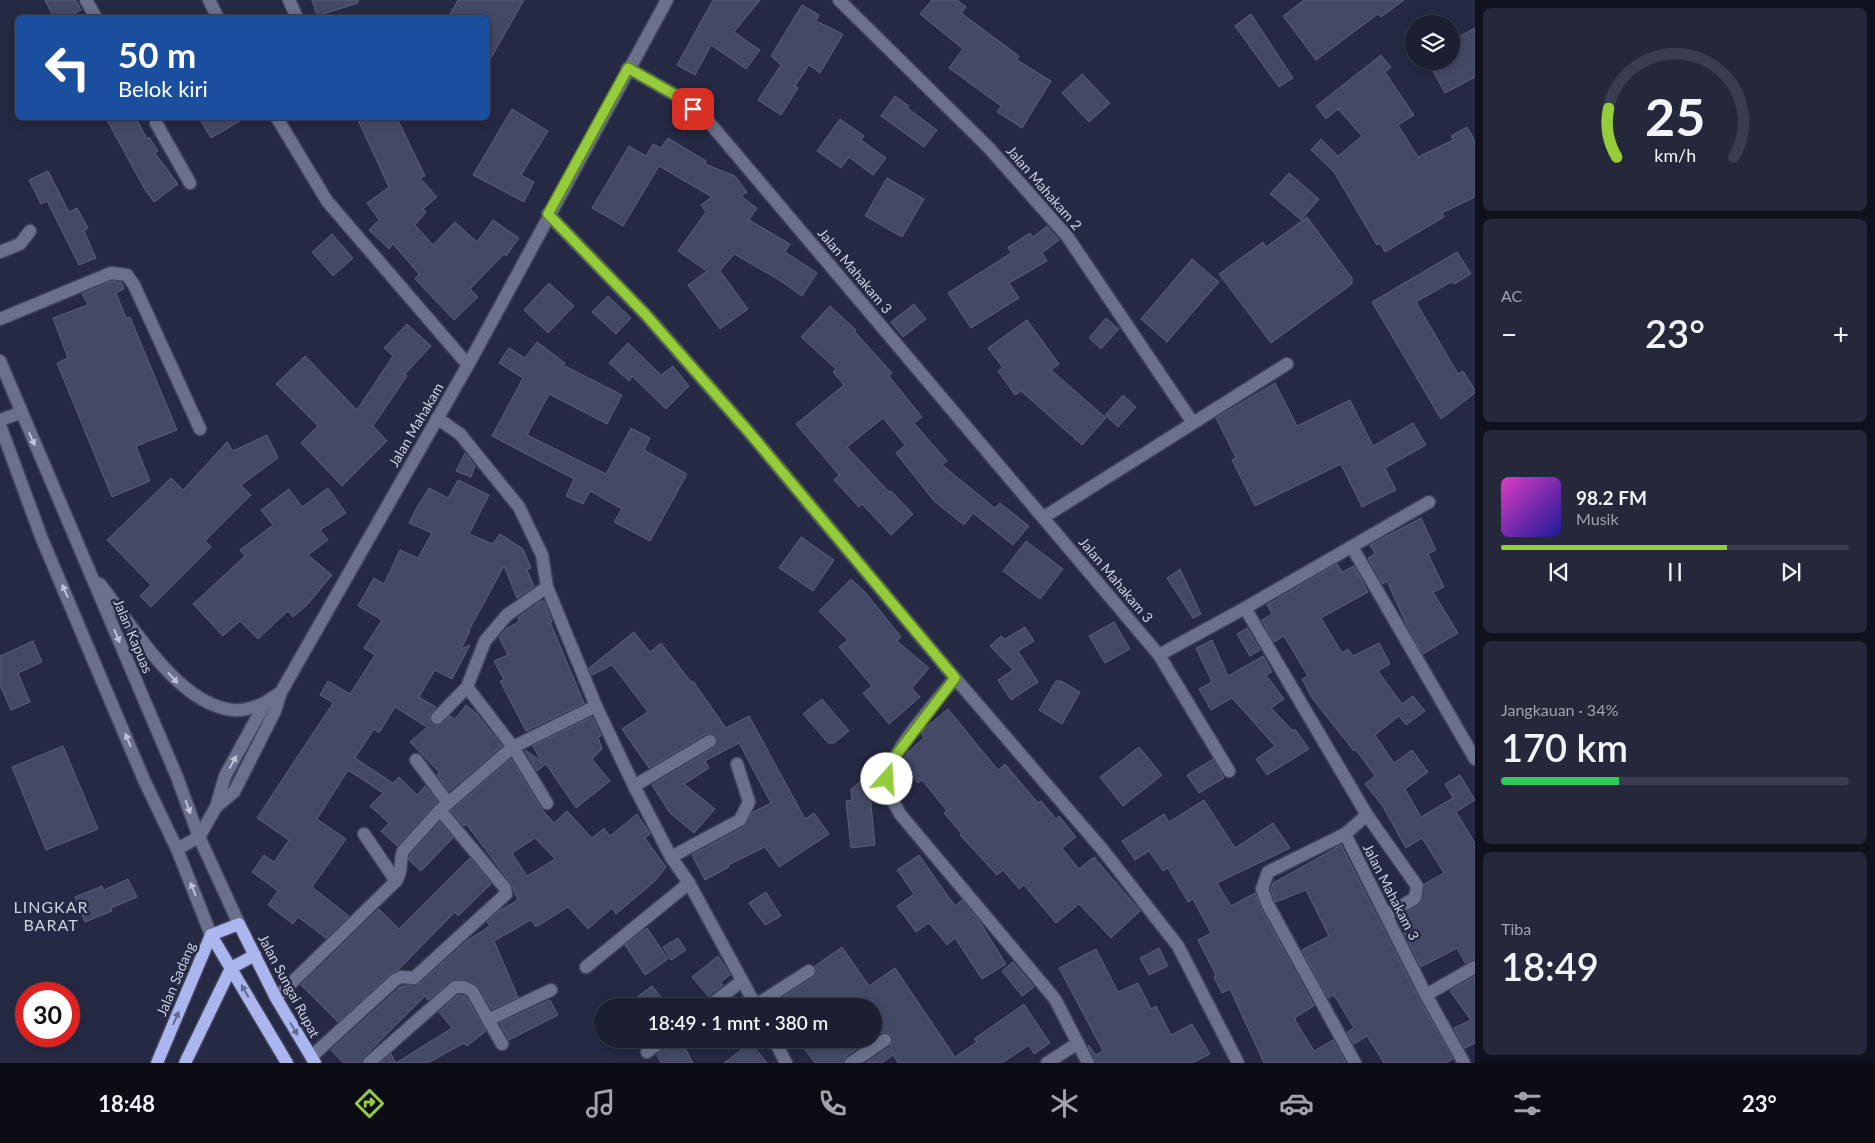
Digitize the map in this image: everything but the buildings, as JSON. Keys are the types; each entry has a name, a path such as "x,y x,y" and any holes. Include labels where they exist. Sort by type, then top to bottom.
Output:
{"main road":[{"name":"Jalan Sungai Rupat","path":"239,924 276,998 313,1060"},
{"name":"Jalan Sadang","path":"158,1063 211,935 239,924"},
{"path":"211,935 287,1063"},
{"path":"185,1063 231,968 255,955"}],"street":[{"path":"86,0 94,15"},
{"path":"208,0 216,15"},
{"path":"289,0 295,15"},
{"name":"Jalan Mahakam","path":"199,837 216,807 225,776 266,702 281,692 468,365 548,214 666,0"},
{"name":"Jalan Mahakam 2","path":"839,0 988,147 1061,229 1193,423"},
{"name":"Jalan Mahakam 3","path":"628,68 677,96 708,121 1159,654 1229,771"},
{"path":"158,120 190,183"},
{"path":"278,120 327,201 468,365"},
{"path":"548,214 646,315 748,431 955,678 1102,849 1178,946 1238,1063"},
{"path":"0,252 20,244 27,238 30,230"},
{"path":"0,319 111,273 127,275 134,285 200,429"},
{"name":"Jalan Kapuas","path":"0,361 20,413 177,777 199,837 239,924"},
{"path":"1044,517 1287,364"},
{"path":"0,420 20,413"},
{"path":"437,418 460,434 519,506 542,555 547,588 596,706 634,786 671,857 689,883 752,998"},
{"path":"0,425 42,538 144,780 177,849 211,935"},
{"path":"1159,654 1245,608 1429,502"},
{"path":"1352,547 1475,759"},
{"path":"89,570 151,652 177,682 216,705 233,710 250,709 266,702"},
{"path":"436,718 467,687 486,641 513,609 547,588"},
{"path":"1245,608 1367,815 1418,886 1415,898 1387,915"},
{"path":"955,678 893,759 887,779 890,796 900,814 1055,999 1088,1063"},
{"path":"467,687 513,747 547,803"},
{"path":"216,807 234,792 276,711 281,692"},
{"path":"276,998 396,882 402,872 401,857 403,851 444,806 513,747 596,706"},
{"path":"634,786 710,741"},
{"path":"313,1060 395,980 401,977 414,978 506,894 505,888 444,806 416,760"},
{"path":"671,857 740,820 749,802 736,764"},
{"path":"1355,1063 1267,903 1262,889 1268,872 1345,834 1367,815"},
{"path":"364,834 396,882"},
{"name":"Jalan Mahakam 3","path":"1345,834 1426,995 1464,1063"},
{"path":"177,849 199,837"},
{"path":"586,967 689,883"},
{"path":"1426,995 1475,967"},
{"path":"768,998 808,971"},
{"path":"720,998 742,981"},
{"path":"368,1063 455,987 464,987 472,991 502,1044"},
{"path":"488,1020 550,990"},
{"path":"851,1063 885,1040"},
{"path":"1047,1063 1078,1043"},
{"path":"647,1052 653,1048"},
{"path":"778,1048 786,1063"}],"district":[{"name":"LINGKAR BARAT","path":"51,916"}],"route":[{"path":"693,109 677,96 628,68 548,214 646,315 748,431 955,678 893,759 888,770 887,779"}]}
